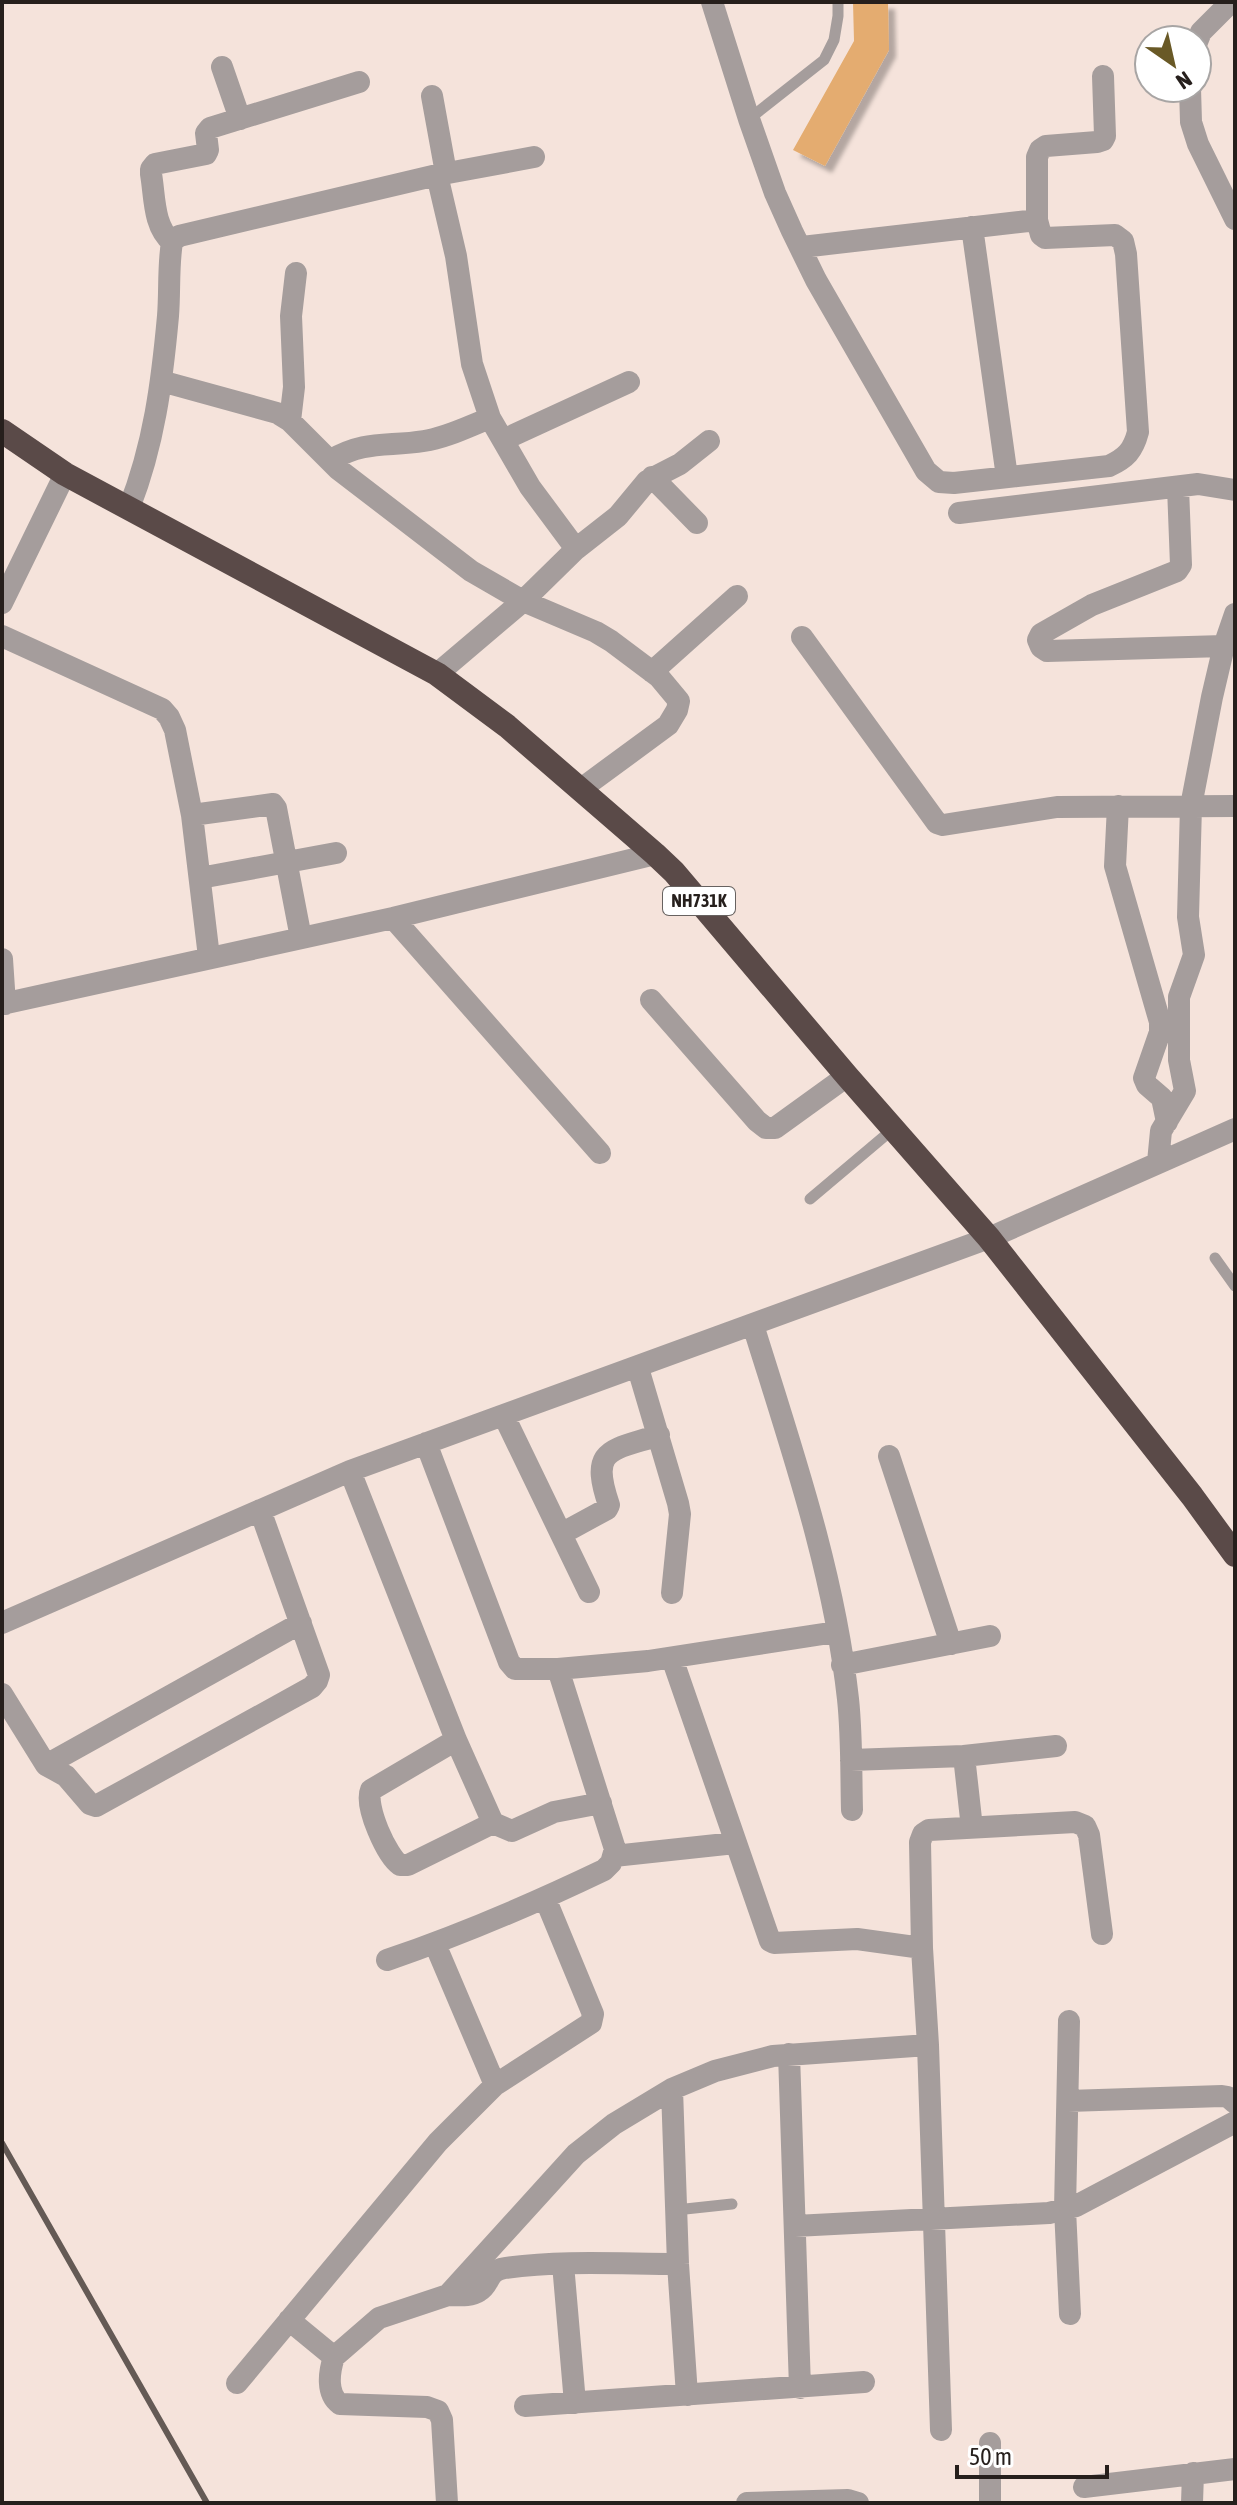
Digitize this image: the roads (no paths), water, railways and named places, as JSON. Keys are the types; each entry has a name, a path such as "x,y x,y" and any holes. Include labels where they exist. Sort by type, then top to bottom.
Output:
{"highway":[{"name":"NH731K","path":"2,431 65,474 437,674 507,726 655,854 674,872 989,1238 1235,1555"}],"street":[{"path":"712,2 749,119 792,231 816,280 926,471 939,482 954,483 1109,466 1125,458 1134,447 1138,432 1123,241 1115,235 1045,238 1041,235 1037,220 1037,157 1040,150 1046,146 1097,142 1105,136 1103,76"},
{"path":"1209,24 1231,2"},
{"path":"222,67 240,119"},
{"path":"172,242 163,235 159,226 151,169 155,164 206,154 206,133 210,128 359,82"},
{"path":"432,96 472,364 490,418 530,487 576,549"},
{"path":"1190,104 1191,122 1198,144 1235,219"},
{"path":"129,508 144,470 161,381 172,242 179,236 442,174 534,157"},
{"path":"802,247 1037,220"},
{"path":"972,227 1007,477"},
{"path":"290,421 294,387 291,316 296,273"},
{"path":"161,381 277,413 290,421 338,469 445,552 523,601 596,632 673,691 679,701 668,725 581,789"},
{"path":"503,440 629,382"},
{"path":"331,460 349,449 366,445 435,439 490,418"},
{"path":"437,674 523,601 576,549 618,516 652,477 680,464 709,441"},
{"path":"2,603 65,474"},
{"path":"652,477 697,523"},
{"path":"959,513 1210,484 1235,490"},
{"path":"1178,487 1181,565 1177,571 1092,605 1041,634 1038,640 1047,651 1224,646"},
{"path":"652,672 737,596"},
{"path":"1158,1162 1160,1136 1185,1091 1179,1060 1179,997 1194,955 1188,917 1191,806 1212,697 1235,614"},
{"path":"2,636 162,709 169,717 175,730 192,815 209,957"},
{"path":"802,637 937,823 943,825 1057,807 1235,806"},
{"path":"1212,697 1235,698"},
{"path":"192,815 273,804 301,938"},
{"path":"1118,806 1115,866 1160,1022 1160,1032 1144,1078 1147,1085 1162,1098 1167,1122"},
{"path":"200,878 336,853"},
{"path":"2,959 4,1004 393,918 655,854"},
{"path":"393,918 600,1153"},
{"path":"651,1000 766,1128 775,1128 847,1076"},
{"path":"2,1623 350,1471 989,1238 1235,1129"},
{"path":"753,1325 797,1464 834,1615 848,1705 852,1810"},
{"path":"638,1368 676,1489 680,1514 672,1593"},
{"path":"504,1416 589,1592"},
{"path":"561,1534 607,1509 609,1505 601,1478 602,1461 609,1452 659,1435"},
{"path":"426,1443 509,1662 515,1669 558,1669 672,1658 836,1632"},
{"path":"889,1456 951,1644"},
{"path":"350,1471 456,1740 493,1823 512,1831 554,1812 601,1803"},
{"path":"2,1694 46,1765 69,1779 90,1804 96,1806 312,1687 319,1675 260,1510"},
{"path":"46,1765 301,1623"},
{"path":"842,1665 990,1636"},
{"path":"672,1658 770,1941 857,1939 922,1948"},
{"path":"387,1960 435,1944 545,1898 604,1870 614,1856 615,1849 558,1669"},
{"path":"456,1740 371,1790 369,1807 389,1854 400,1865 408,1865 493,1823"},
{"path":"851,1760 964,1756 1056,1746"},
{"path":"964,1756 972,1828"},
{"path":"941,2430 922,1948 920,1842 923,1834 929,1830 1075,1822 1085,1826 1089,1835 1102,1934"},
{"path":"614,1856 735,1843"},
{"path":"237,2383 421,2160 495,2085 591,2023 593,2014 545,1898"},
{"path":"435,1944 495,2085"},
{"path":"1069,2021 1065,2209 1070,2314"},
{"path":"448,2295 576,2154 614,2124 672,2089 715,2071 789,2054 928,2045"},
{"path":"789,2054 800,2388"},
{"path":"672,2089 678,2264 687,2395"},
{"path":"1068,2101 1222,2096 1235,2103"},
{"path":"795,2226 1049,2213 1076,2206 1235,2122"},
{"path":"447,2503 442,2420 438,2411 427,2407 340,2404 333,2400 330,2392 334,2357 379,2318 448,2295 477,2292 489,2276 502,2268 563,2264 678,2264"},
{"path":"563,2264 575,2403"},
{"path":"289,2320 334,2357"},
{"path":"525,2406 864,2382"},
{"path":"990,2443 990,2503"},
{"path":"1084,2487 1235,2469"},
{"path":"1192,2503 1193,2473"},
{"path":"747,2503 848,2500 858,2503"}],"lane":[{"path":"749,119 824,60 834,40 838,2"},
{"path":"810,1199 893,1129"},
{"path":"1215,1258 1235,1286"},
{"path":"676,2210 732,2204"}],"railway":[{"path":"2,2143 207,2503"}]}
